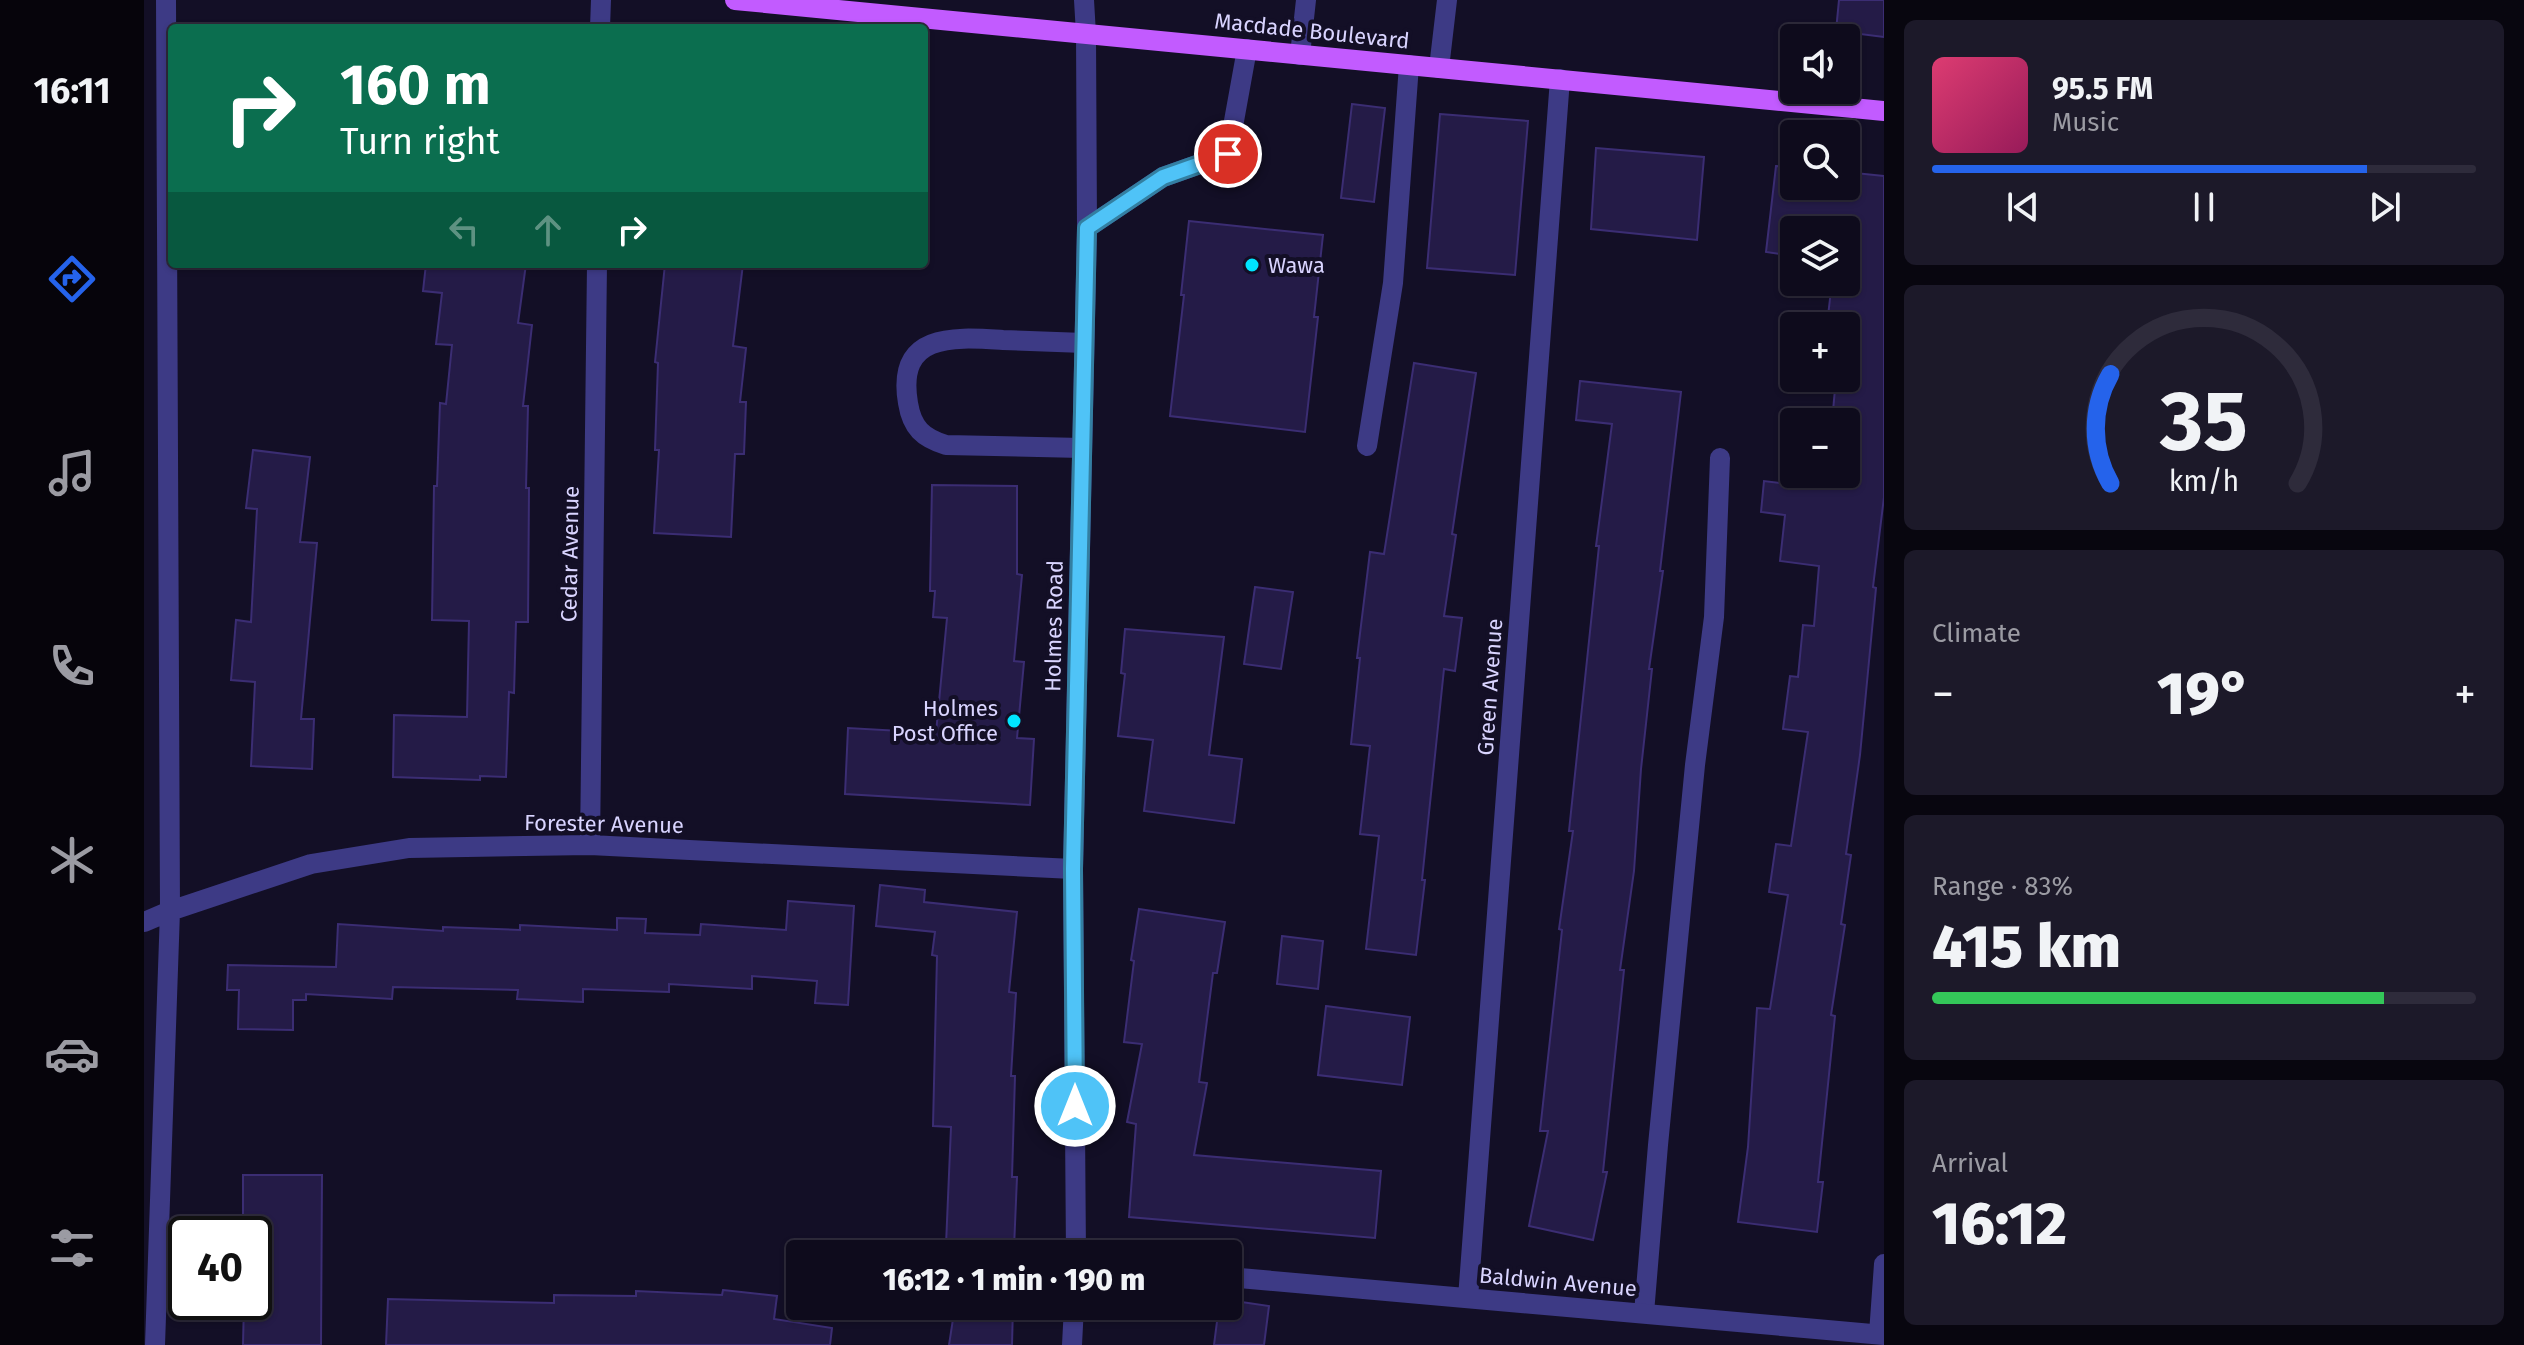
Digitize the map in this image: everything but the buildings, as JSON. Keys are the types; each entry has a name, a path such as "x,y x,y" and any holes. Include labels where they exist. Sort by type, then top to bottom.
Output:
{"main road":[{"name":"Macdade Boulevard","path":"735,0 822,4 1086,34 1884,111"}],"street":[{"path":"155,1345 170,911 166,0"},
{"path":"600,24 601,0"},
{"name":"Holmes Road","path":"1076,1240 1073,869 1087,228 1084,0"},
{"path":"1300,55 1306,0"},
{"path":"1439,68 1447,0"},
{"path":"1087,228 1163,177 1228,154 1247,49"},
{"path":"1367,446 1393,283 1409,65"},
{"name":"Green Avenue","path":"1468,1298 1560,79"},
{"name":"Cedar Avenue","path":"590,845 597,268"},
{"path":"1082,448 946,445 927,439 913,422 907,381 910,363 920,350 935,341 956,337 1084,343"},
{"path":"1644,1313 1695,765 1714,617 1720,458"},
{"name":"Forester Avenue","path":"144,922 311,864 409,848 590,845 1073,869"},
{"path":"1881,1334 1884,1264"},
{"name":"Baldwin Avenue","path":"1242,1278 1881,1334"},
{"path":"1072,1345 1073,1320"}],"place":[{"name":"Wawa","path":"1252,265"},
{"name":"Holmes Post Office","path":"1014,721"}],"route":[{"path":"1075,1106 1073,869 1087,228 1163,177 1228,154"}]}
